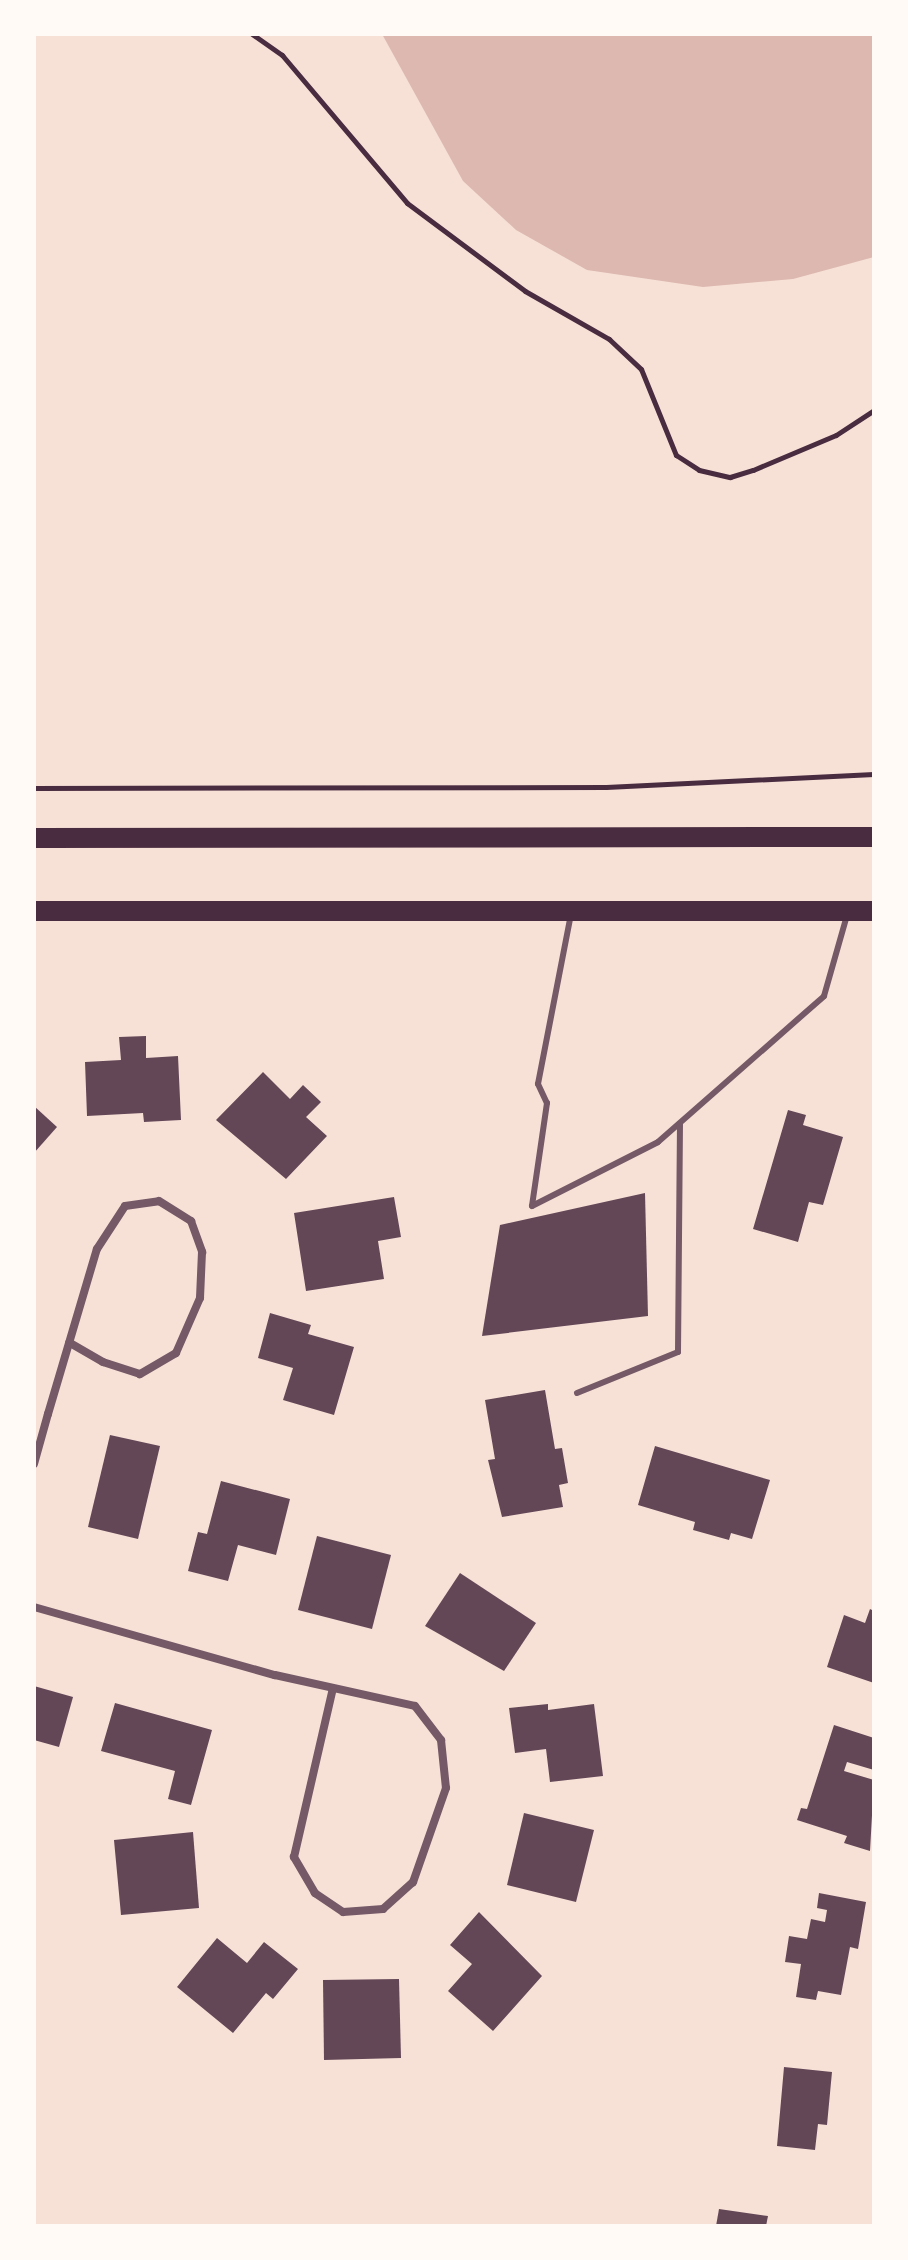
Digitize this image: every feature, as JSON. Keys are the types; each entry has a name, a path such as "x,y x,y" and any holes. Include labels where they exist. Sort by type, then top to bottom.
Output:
{"main road":[{"path":"34,838 874,837"},
{"path":"34,911 874,911"}],"street":[{"path":"34,1464 69,1342 97,1249 125,1206 159,1201 191,1221 202,1252 200,1298 176,1353 140,1374 103,1362 69,1342"},
{"path":"34,1607 333,1688 415,1706 441,1740 446,1788 413,1882 383,1909 343,1912 315,1893 294,1857 333,1688"}],"lane":[{"path":"571,911 538,1084 547,1103 532,1206 658,1142 824,996 848,911"},
{"path":"577,1393 678,1352 680,1124"}],"path":[{"path":"252,34 282,55 407,203 525,291 609,339 641,369 676,455 699,470 730,477 753,470 873,413"},
{"path":"34,788 606,787 874,774"}],"shaded area":[{"path":"382,34 874,34 874,257 793,279 703,287 587,270 516,230 463,181"}],"building":[{"path":"146,1036 146,1058 178,1056 181,1120 144,1122 143,1113 87,1116 85,1062 121,1060 119,1037"},
{"path":"263,1072 290,1099 303,1085 321,1102 306,1117 327,1136 286,1179 216,1120"},
{"path":"34,1106 57,1127 34,1153"},
{"path":"788,1110 806,1115 803,1125 843,1137 823,1205 809,1202 798,1242 753,1229"},
{"path":"645,1193 648,1316 482,1336 500,1225"},
{"path":"394,1197 401,1237 378,1241 384,1279 306,1291 294,1213"},
{"path":"270,1313 311,1325 308,1334 354,1347 334,1415 283,1400 293,1368 258,1358"},
{"path":"545,1390 555,1449 562,1448 568,1483 559,1485 563,1507 502,1517 488,1460 495,1459 485,1400"},
{"path":"110,1435 160,1446 138,1539 88,1527"},
{"path":"655,1446 770,1480 752,1539 731,1533 729,1540 693,1530 695,1522 638,1505"},
{"path":"221,1481 290,1499 276,1555 238,1545 228,1581 188,1571 198,1532 207,1534"},
{"path":"317,1536 391,1555 372,1629 298,1610"},
{"path":"460,1573 536,1623 504,1671 425,1626"},
{"path":"870,1609 874,1611 874,1683 827,1667 844,1615 865,1623"},
{"path":"34,1686 73,1697 59,1747 34,1740"},
{"path":"115,1703 212,1730 191,1805 168,1799 175,1771 101,1751"},
{"path":"548,1704 548,1710 594,1704 603,1776 550,1782 546,1749 515,1753 509,1708"},
{"path":"834,1725 874,1738 874,1770 847,1762 844,1771 874,1780 870,1851 844,1843 847,1836 797,1820 801,1808 807,1809"},
{"path":"524,1813 594,1830 576,1902 507,1885"},
{"path":"193,1832 199,1908 121,1915 114,1840"},
{"path":"819,1893 866,1902 858,1949 850,1947 841,1995 818,1991 816,2000 796,1997 801,1964 785,1962 789,1936 807,1939 811,1919 825,1922 827,1910 817,1908"},
{"path":"479,1912 542,1976 493,2031 448,1991 472,1964 450,1945"},
{"path":"217,1938 247,1963 264,1942 298,1969 273,1999 266,1993 233,2033 177,1987"},
{"path":"399,1979 401,2058 324,2060 323,1980"},
{"path":"784,2067 832,2072 827,2125 818,2124 815,2150 777,2146"},
{"path":"719,2209 768,2216 766,2226 716,2226"}]}
